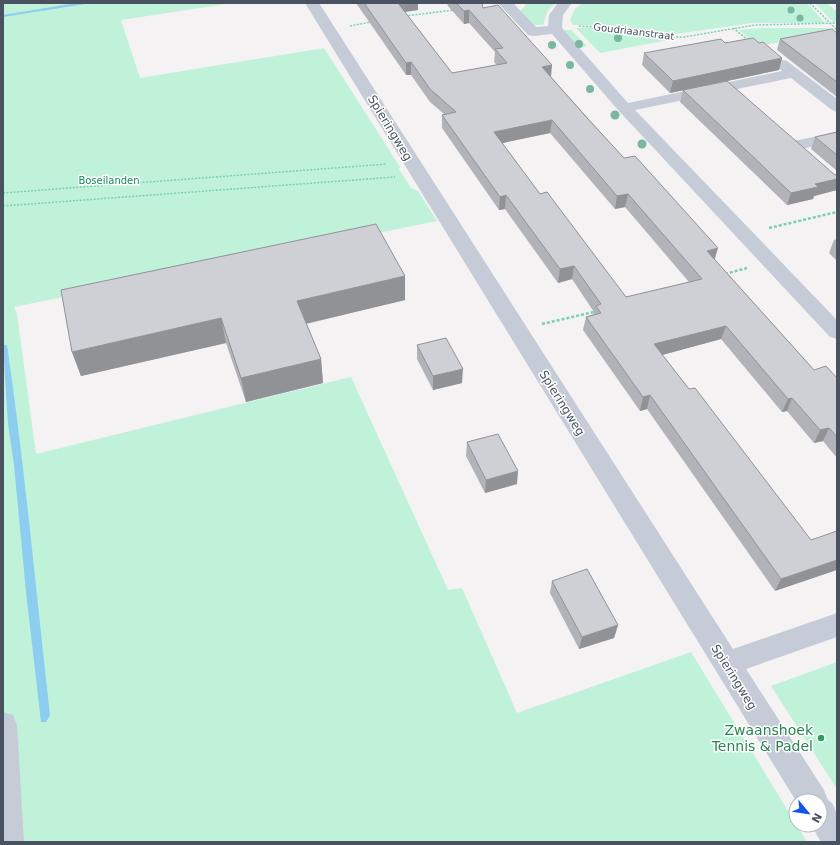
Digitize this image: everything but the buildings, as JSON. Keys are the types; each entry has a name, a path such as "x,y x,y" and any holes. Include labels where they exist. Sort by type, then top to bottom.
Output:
{"street":[{"name":"Spieringweg","path":"312,3 808,793"},
{"path":"505,3 533,32 555,28"},
{"path":"565,3 560,8 554,21 555,28 624,108 770,262 828,311 837,332"},
{"path":"766,51 837,107"},
{"path":"624,108 794,73"},
{"path":"727,87 744,101"},
{"path":"795,145 837,137"},
{"path":"726,664 837,625"},
{"path":"3,726 9,842"},
{"path":"828,825 837,839"}],"path":[{"path":"810,3 830,25 837,30"},
{"path":"405,16 428,12 457,10"},
{"path":"344,27 374,22"},
{"name":"Goudriaanstraat","path":"555,28 588,26 672,37 755,25 830,25 837,23"},
{"path":"733,28 759,49 766,51"},
{"path":"3,193 415,168"},
{"path":"3,206 415,168"},
{"path":"744,234 837,212"},
{"path":"719,275 770,262"},
{"path":"516,330 602,310"}],"green space":[{"name":"Boseilanden","path":"3,3 233,3 121,20 140,78 324,48 400,167 399,169 411,188 418,191 437,221 14,307 17,314 36,454 351,377 448,590 462,588 517,713 691,652 788,811 788,833 802,833 807,842 3,842"},
{"path":"522,3 556,3 548,10 543,25 532,25 519,12 526,5"},
{"path":"583,3 807,3 825,23 752,23 669,35 598,25 573,25 570,20 575,9"},
{"path":"815,3 826,3 837,11 837,21 833,22"},
{"path":"590,27 667,38 669,40 600,53 576,28"},
{"path":"762,28 828,28 832,30 815,36 758,46 739,30"},
{"path":"564,30 571,30 587,46 577,49 566,36"},
{"name":"Zwaanshoek Tennis & Padel","path":"837,662 837,789 771,686"}],"water":[{"path":"3,345 7,345 25,484 50,715 46,722 41,722 26,592 14,465 8,424"}],"waterway":[{"path":"3,16 85,3"}],"place":[{"name":"Zwaanshoek Tennis & Padel","path":"821,738"}]}
